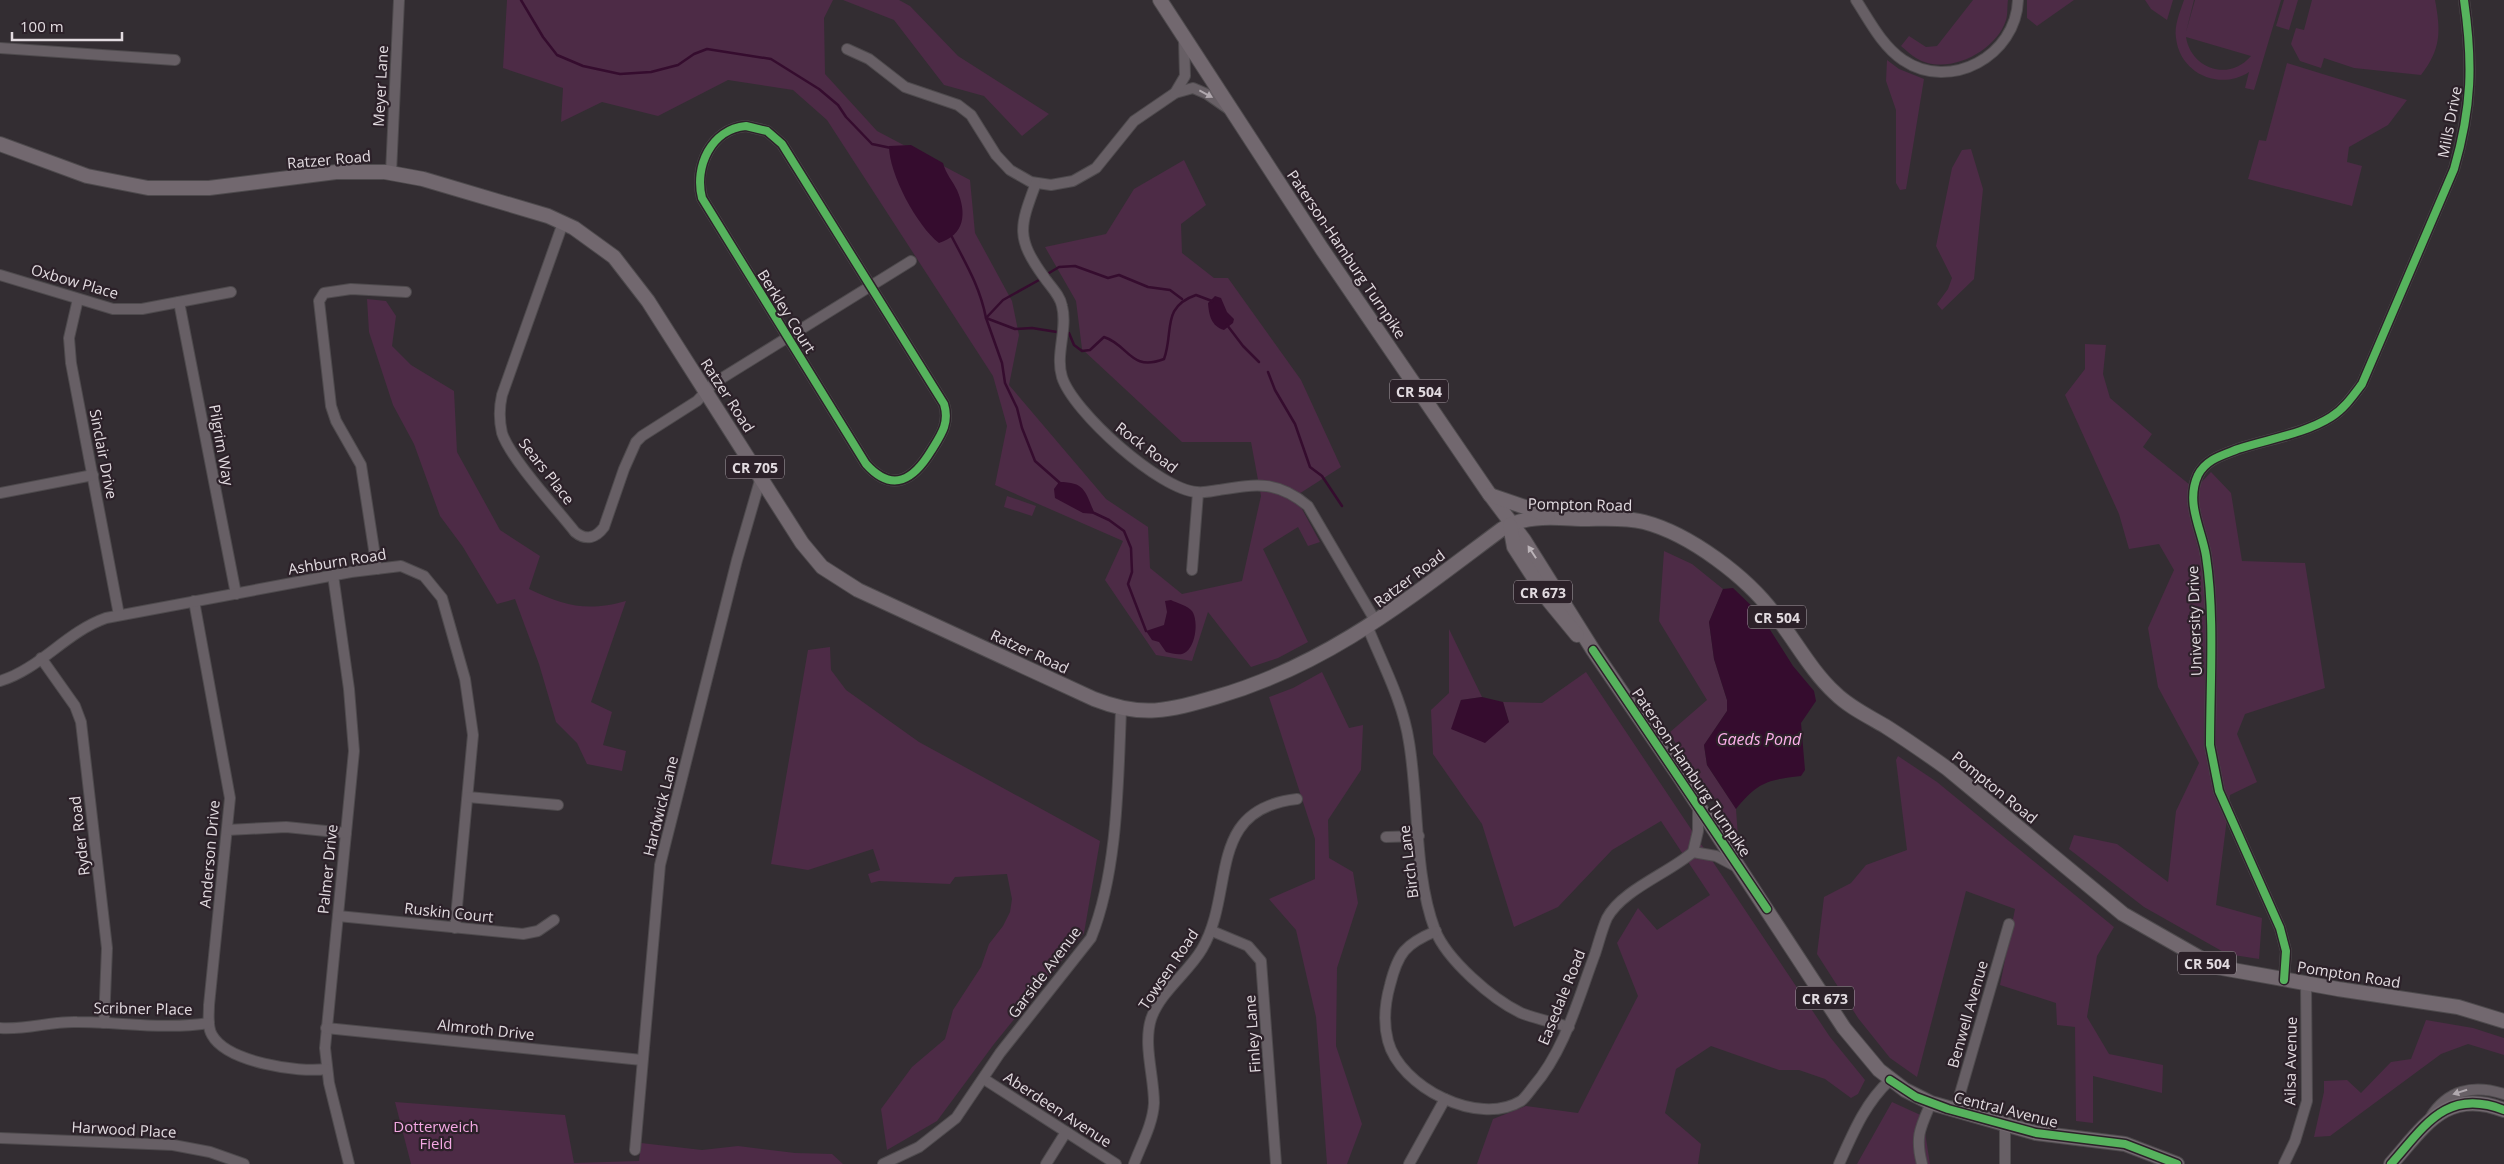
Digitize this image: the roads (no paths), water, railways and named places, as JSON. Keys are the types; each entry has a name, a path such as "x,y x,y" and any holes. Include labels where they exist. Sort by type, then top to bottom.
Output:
{"main road":[{"name":"Paterson-Hamburg Turnpike","path":"1160,0 1322,249 1510,524 1514,547 1548,601 1569,627 1593,650 1741,869 1852,1039 1868,1059 1890,1080"},
{"name":"Ratzer Road","path":"0,144 87,176 148,188 209,188 353,170 391,173 423,179 563,223 586,235 614,258 648,301 808,553 841,580 913,616 1121,710 1143,712 1162,710 1254,686 1286,673 1372,625 1510,524"},
{"path":"1490,495 1558,518"},
{"name":"Pompton Road","path":"1510,524 1524,519 1558,518 1643,522 1697,546 1745,583 1763,600 1810,663 1836,694 1856,709 1916,745 1948,769 2123,914 2222,970 2458,1006 2504,1021"},
{"name":"Central Avenue","path":"1890,1080 1916,1097 1955,1111 2050,1135 2115,1142 2139,1148 2177,1164"},
{"path":"2391,1164 2427,1122 2442,1111 2463,1105 2487,1104 2504,1110"}],"street":[{"name":"Meyer Lane","path":"391,173 399,0"},
{"path":"1856,0 1889,48 1902,60 1934,73 1969,67 1984,59 1999,46 2014,21 2018,0"},
{"name":"Mills Drive","path":"2423,243 2454,168 2463,137 2472,71 2464,0"},
{"path":"1175,93 1185,76 1184,37"},
{"path":"0,48 176,60"},
{"path":"847,49 869,59 905,86 958,105 971,115 996,155 1010,170 1036,183 1051,185 1074,181 1096,168 1134,121 1175,93 1193,88 1207,94 1233,112"},
{"name":"Berkley Court","path":"740,126 755,127 767,131 782,144 871,286 946,411 944,431 920,470 913,475 895,480 879,476 872,471 702,198 699,182 704,161 713,143 725,132 740,126"},
{"name":"Rock Road","path":"1036,183 1023,220 1022,232 1032,260 1061,301 1065,315 1059,362 1062,377 1069,393 1104,433 1156,476 1181,490 1198,492 1260,484 1276,487 1294,494 1312,511 1372,625"},
{"name":"Sears Place","path":"563,223 502,395 500,415 507,444 575,532 586,538 600,532 636,442 642,436 697,401 706,391"},
{"name":"University Drive","path":"2284,980 2286,951 2280,928 2231,819 2214,771 2210,745 2210,581 2206,553 2195,515 2194,496 2198,475 2217,457 2310,426 2331,417 2348,404 2362,384 2423,243"},
{"path":"706,391 714,383 911,261"},
{"name":"Oxbow Place","path":"0,275 99,306 127,310 231,292"},
{"path":"376,569 361,465 336,421 331,406 319,301 324,293 350,289 406,292"},
{"name":"Sinclair Drive","path":"78,300 71,325 69,350 119,615"},
{"name":"Pilgrim Way","path":"179,302 236,594"},
{"path":"0,492 93,475"},
{"name":"Hardwick Lane","path":"635,1150 660,865 737,560 761,477"},
{"path":"1192,570 1198,492"},
{"name":"Ashburn Road","path":"0,681 18,674 80,629 99,620 333,575 401,566 416,570 429,580 442,598 465,679 473,735 455,928"},
{"name":"Palmer Drive","path":"333,575 353,723 354,751 326,1028 326,1069 349,1164"},
{"name":"Anderson Drive","path":"194,601 229,790 209,1023"},
{"name":"Birch Lane","path":"1372,625 1404,716 1416,792 1422,870 1436,930 1466,971 1491,996 1522,1013 1569,1027"},
{"name":"Ryder Road","path":"41,658 75,706 80,722 106,948 104,1023"},
{"name":"Garside Avenue","path":"883,1164 918,1147 946,1127 966,1105 1000,1053 1082,952 1096,926 1116,821 1121,710"},
{"path":"468,796 558,805"},
{"name":"Towsen Road","path":"1134,1164 1153,1109 1149,1035 1151,1019 1161,1002 1194,961 1212,930 1228,852 1236,835 1248,820 1263,809 1280,802 1298,799"},
{"path":"1698,805 1698,831 1693,852 1716,856 1741,869"},
{"path":"227,830 286,827 346,833"},
{"path":"1386,837 1419,836"},
{"name":"Easedale Road","path":"1436,930 1405,948 1397,960 1387,999 1385,1021 1388,1042 1402,1068 1416,1082 1445,1099 1477,1110 1500,1109 1522,1101 1544,1075 1569,1027 1608,917 1622,900 1693,852"},
{"name":"Ruskin Court","path":"338,916 523,934 538,931 554,920"},
{"name":"Benwell Avenue","path":"1955,1111 2009,924"},
{"name":"Finley Lane","path":"1212,930 1248,946 1261,961 1276,1164"},
{"name":"Ailsa Avenue","path":"2284,1164 2295,1141 2306,1101 2306,984"},
{"name":"Scribner Place","path":"0,1028 21,1030 76,1022 180,1026 209,1023 209,1029 216,1042 230,1052 287,1069 312,1071 326,1069"},
{"name":"Almroth Drive","path":"326,1028 642,1060"},
{"name":"Aberdeen Avenue","path":"984,1078 1116,1164"},
{"path":"1839,1164 1866,1108 1876,1093 1890,1080"},
{"path":"2427,1122 2444,1099 2458,1092 2476,1089 2504,1094"},
{"path":"1409,1164 1445,1099"},
{"path":"1922,1164 1917,1142 1919,1132 1932,1103"},
{"path":"2005,1125 2005,1164"},
{"path":"1046,1164 1066,1132"},
{"name":"Harwood Place","path":"0,1138 173,1145 210,1152 242,1164"}],"water":[{"path":"911,145 943,163 960,199 963,215 959,229 954,235 939,243 922,225 906,199 890,158 889,146"},
{"path":"1215,296 1221,298 1227,312 1234,319 1233,323 1224,330 1213,323 1210,316 1208,303"},
{"path":"1059,482 1068,482 1080,486 1086,494 1095,514 1083,513 1055,498 1054,489"},
{"name":"Gaeds Pond","path":"1733,588 1760,614 1793,666 1814,691 1816,701 1801,723 1805,770 1801,776 1780,779 1764,784 1751,793 1736,809 1707,765 1704,745 1727,711 1727,700 1714,659 1709,622 1723,589"},
{"path":"1171,600 1190,609 1194,616 1195,635 1190,647 1182,654 1166,652 1159,642 1152,640 1146,631 1164,625 1167,612 1165,601"},
{"path":"1482,697 1503,702 1509,722 1485,743 1451,729 1461,700"}],"waterway":[{"path":"521,0 543,37 557,55 583,66 620,74 651,72 678,65 694,54 707,49 771,59 819,89 838,105 846,117 872,144 891,148"},
{"path":"952,237 976,286 986,318 1015,329 1032,328 1057,332"},
{"path":"1049,273 1059,267 1075,266 1108,278 1119,275 1148,287 1170,290 1182,299"},
{"path":"1039,280 1003,300 986,318 1002,363 1005,383 1017,408 1022,428 1035,461 1060,483"},
{"path":"1069,333 1074,345 1082,351 1090,350 1104,337 1137,360 1153,362 1164,359 1173,313 1178,306 1196,295 1212,301"},
{"path":"1227,325 1243,346 1259,362"},
{"path":"1268,372 1275,390 1295,424 1310,467 1322,476 1342,506"},
{"path":"1094,513 1109,520 1124,531 1131,548 1132,572 1128,584 1146,631"}],"park label":[{"name":"Dotterweich Field","path":"436,1134"}]}
